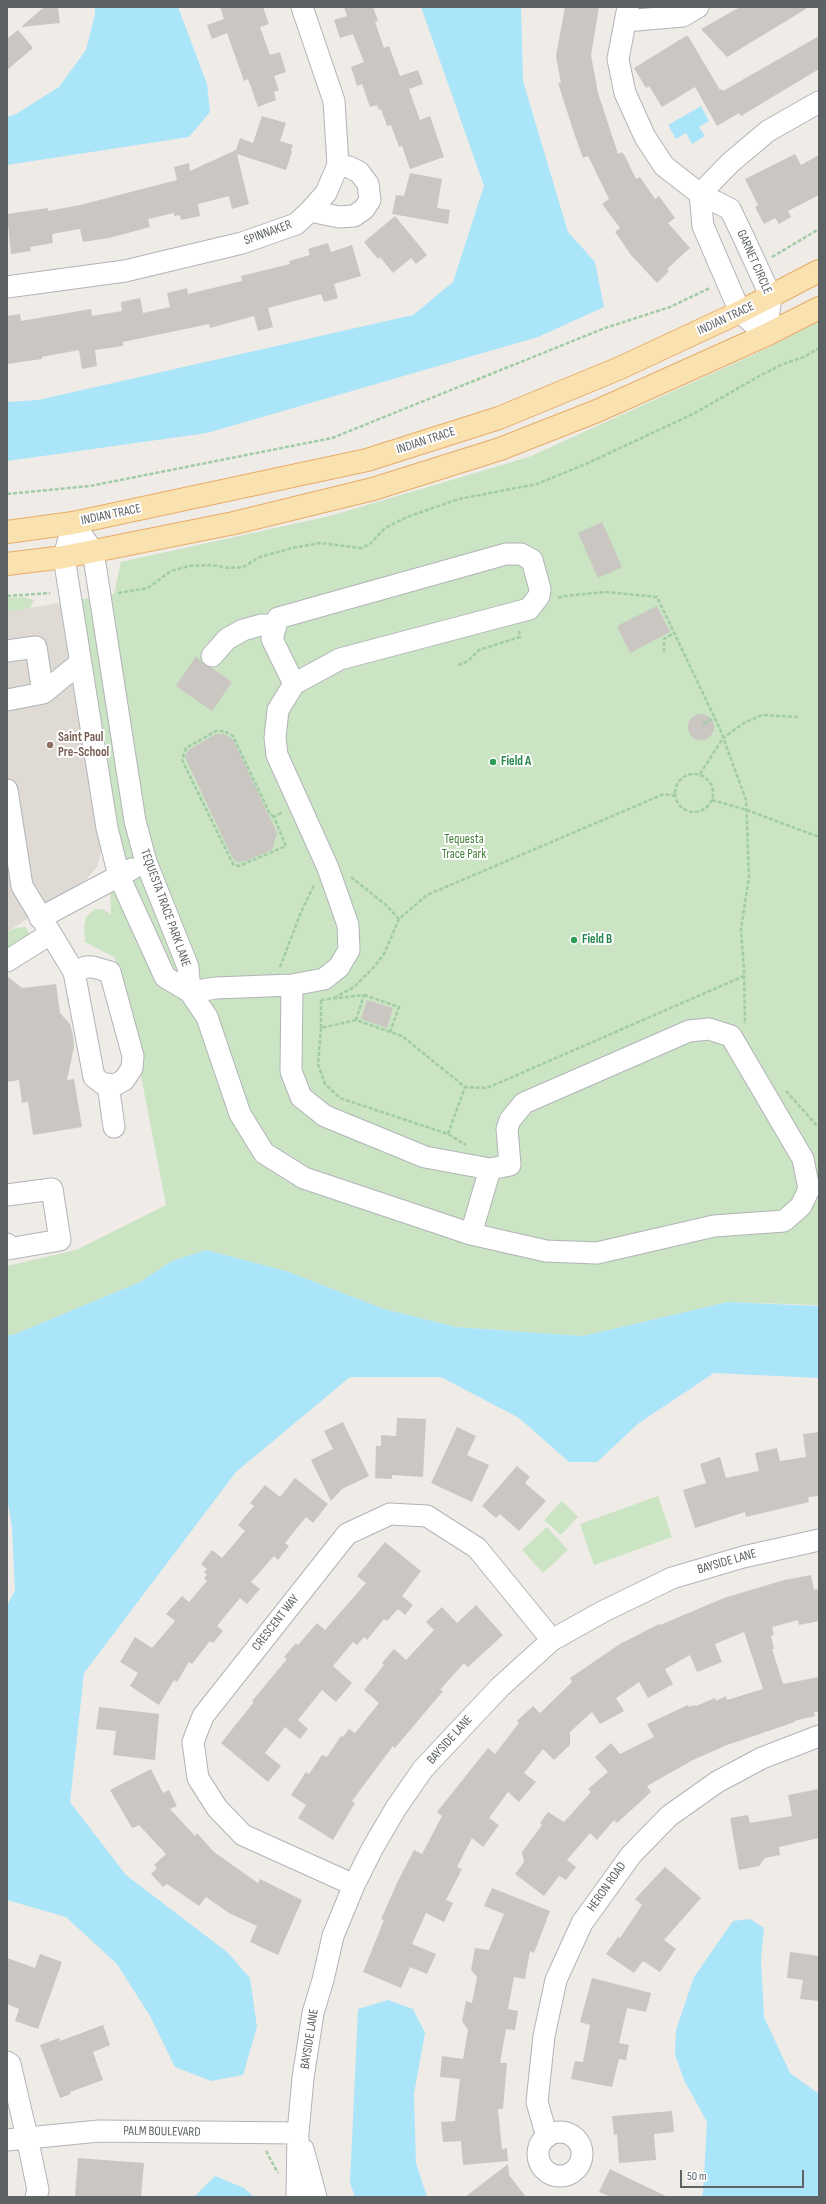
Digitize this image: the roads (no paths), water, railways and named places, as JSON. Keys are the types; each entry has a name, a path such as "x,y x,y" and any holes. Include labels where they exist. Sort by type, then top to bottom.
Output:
{"main road":[{"name":"INDIAN TRACE","path":"7,532 74,523 374,458 499,418 620,368 771,297 819,271"},
{"path":"7,564 64,557 234,523 373,489 492,452 597,411 766,335 819,308"}],"street":[{"name":"SPINNAKER","path":"7,287 125,272 242,243 296,224 310,211 326,193 338,165 334,101 302,7"},
{"path":"626,14 683,16 698,7"},
{"name":"GARNET CIRCLE","path":"626,14 618,59 625,94 645,137 664,166 700,194 730,209 771,297 766,335"},
{"path":"766,335 740,312 703,226 700,194 730,163 768,130 819,102"},
{"path":"310,211 339,217 354,216 364,209 370,200 368,184 359,172 349,166 338,165"},
{"path":"714,251 743,236"},
{"name":"TEQUESTA TRACE PARK LANE","path":"74,523 93,551 136,821 146,862 188,967 190,992"},
{"name":"TEQUESTA TRACE PARK LANE","path":"74,523 64,557 107,828 119,876 164,978 190,992"},
{"path":"285,979 291,1070 301,1097 325,1116 425,1157 490,1169 510,1165 507,1128 510,1120 524,1103 689,1031 709,1030 731,1036 803,1159 809,1189 801,1206 784,1221 714,1226 597,1253 546,1251 471,1234 304,1178 264,1153 240,1114 207,1017 190,992 285,979 324,979 339,967 349,950 348,925 328,868 277,755 275,738 278,710 294,684 340,659 529,609 539,596 540,589 532,560 521,554 506,554 278,618 272,639 294,684"},
{"path":"212,656 228,639 243,630 261,625 276,625"},
{"path":"7,651 36,647 43,693"},
{"path":"7,700 43,693 80,663"},
{"path":"7,790 14,891 45,926 74,972 94,1077 104,1084 115,1085 124,1080 132,1068 134,1056 110,972 93,967 86,967 74,972"},
{"path":"7,961 45,926 119,876 146,862"},
{"path":"108,1084 114,1126"},
{"path":"471,1234 490,1169"},
{"path":"7,1195 52,1189 60,1240 8,1249 7,1244"},
{"name":"CRESCENT WAY","path":"354,1886 243,1834 216,1808 198,1778 193,1742 203,1716 347,1534 390,1514 427,1516 477,1548 552,1640"},
{"name":"BAYSIDE LANE","path":"297,2197 298,2133 312,2013 323,1980 333,1936 354,1886 380,1835 423,1770 500,1687 552,1640 604,1611 672,1578 743,1557 819,1540"},
{"name":"HERON ROAD","path":"547,2137 537,2102 544,2036 556,1980 582,1923 630,1854 669,1816 723,1778 762,1758 819,1736"},
{"path":"7,2062 10,2064 17,2139 38,2190 36,2197"},
{"name":"PALM BOULEVARD","path":"17,2139 99,2131 298,2133"},
{"name":"BAYSIDE LANE","path":"298,2133 316,2197"}],"water":[{"path":"95,7 178,7 207,84 210,112 189,137 7,165 7,117 16,114 59,87 86,50 95,14"},
{"path":"421,7 521,7 523,81 568,232 595,262 604,307 538,337 207,433 7,461 7,402 38,400 413,315 453,282 484,186"},
{"path":"701,106 709,121 699,127 705,136 692,144 686,133 676,139 668,125"},
{"path":"206,1250 286,1271 384,1309 456,1327 583,1336 728,1302 819,1306 819,1378 714,1373 639,1423 597,1462 569,1462 519,1418 441,1377 350,1377 236,1472 84,1673 70,1802 126,1875 227,1952 250,1978 257,2027 243,2075 211,2081 175,2067 150,2016 117,1964 66,1917 7,1900 7,1606 15,1590 12,1527 7,1497 7,1335 13,1335 140,1282 172,1261"},
{"path":"750,1919 764,1928 761,1959 764,2017 790,2073 819,2094 819,2197 701,2197 703,2193 707,2122 684,2080 675,2055 676,2030 694,1977 733,1921"},
{"path":"388,2000 413,2009 425,2033 414,2094 416,2163 427,2197 355,2197 350,2183 358,2009"},
{"path":"215,2176 244,2188 254,2197 194,2197"}],"place":[{"name":"Saint Paul Pre-School","path":"50,745"},
{"name":"Field A","path":"493,762"},
{"name":"Field B","path":"574,940"}],"park label":[{"name":"Tequesta Trace Park","path":"464,848"}]}
